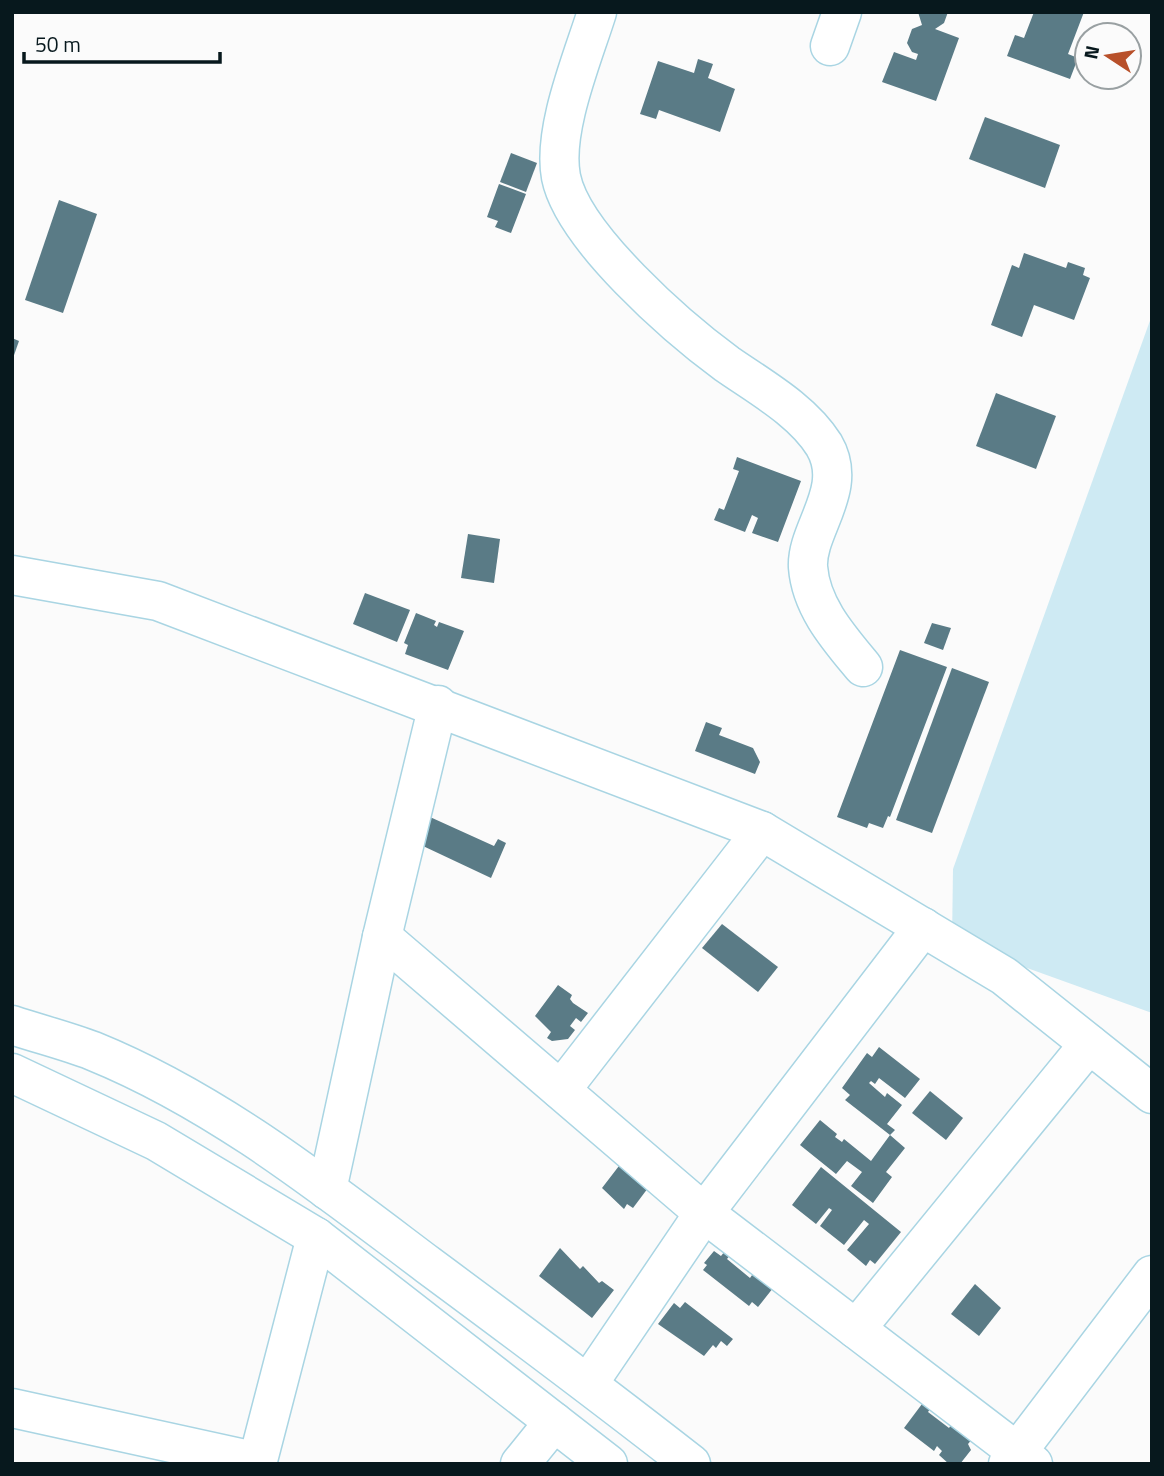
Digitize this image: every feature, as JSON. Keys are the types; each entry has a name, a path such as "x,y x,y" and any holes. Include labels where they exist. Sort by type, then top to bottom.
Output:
{"street":[{"path":"597,12 561,144 561,176 569,201 590,233 655,304 718,357 803,419 825,446 832,468 829,498 808,564 812,590 823,614 863,667"},
{"path":"12,575 158,601 438,705 762,831 1004,975 1152,1094"},
{"path":"327,1189 382,937 438,705"},
{"path":"561,1090 762,831"},
{"path":"588,1384 704,1213 923,927"},
{"path":"382,937 704,1213 856,1329 1020,1460 1152,1276"},
{"path":"12,1025 92,1051 155,1081 242,1132 327,1189 691,1464"},
{"path":"856,1329 1089,1044"},
{"path":"12,1073 156,1141 316,1237 608,1464"},
{"path":"12,1408 257,1463 316,1237"},
{"path":"520,1464 554,1422"}],"shaded area":[{"path":"1152,315 1152,1013 952,941 953,869"}],"building":[{"path":"918,12 948,12 944,23 935,29 959,38 936,101 882,82 894,52 916,60 918,54 912,52 907,43 912,29 922,25"},
{"path":"1034,12 1084,12 1081,21 1073,21 1073,41 1068,54 1073,56 1070,79 1007,56 1015,35 1024,38"},
{"path":"698,59 713,64 708,78 735,89 720,132 659,110 656,119 640,114 658,61 694,73"},
{"path":"985,117 1060,145 1045,188 969,159"},
{"path":"511,153 537,163 526,192 500,182"},
{"path":"499,184 526,194 511,233 495,227 498,221 487,217"},
{"path":"59,200 97,214 63,313 25,300"},
{"path":"1024,253 1066,268 1068,262 1085,268 1083,275 1090,278 1074,320 1034,305 1022,337 991,325 1012,265 1019,268"},
{"path":"12,338 19,341 13,358 12,358"},
{"path":"996,393 1056,416 1036,469 976,446"},
{"path":"737,457 801,481 778,542 752,533 758,518 752,515 745,532 714,520 719,508 724,510 739,471 733,469"},
{"path":"468,534 500,539 494,583 461,578"},
{"path":"365,593 410,610 397,642 353,624"},
{"path":"416,613 436,621 434,625 437,627 439,622 464,631 448,670 405,654 408,645 404,643"},
{"path":"932,623 951,628 943,650 924,643"},
{"path":"900,650 947,667 890,817 888,816 883,828 869,823 867,828 837,817"},
{"path":"952,668 989,682 932,833 896,820"},
{"path":"706,722 722,728 719,735 753,748 760,762 755,774 695,751"},
{"path":"430,817 494,846 498,839 506,843 491,878 423,846"},
{"path":"722,924 778,967 758,992 702,948"},
{"path":"558,985 572,995 570,999 573,1003 588,1013 581,1022 576,1018 570,1026 575,1030 568,1039 552,1041 547,1038 551,1032 535,1016"},
{"path":"879,1047 920,1079 905,1098 879,1078 875,1084 871,1081 869,1083 885,1097 887,1093 902,1105 887,1124 895,1130 890,1135 845,1100 850,1095 842,1088 867,1053 872,1057"},
{"path":"930,1091 963,1118 946,1140 912,1113"},
{"path":"820,1120 837,1134 835,1137 842,1142 844,1139 871,1161 890,1135 905,1148 886,1172 892,1177 873,1203 851,1186 862,1172 847,1161 836,1174 800,1145"},
{"path":"622,1162 641,1177 637,1182 648,1188 633,1208 627,1204 624,1209 602,1188"},
{"path":"821,1167 901,1232 875,1264 870,1260 866,1266 847,1250 869,1224 864,1220 844,1245 820,1226 832,1210 829,1208 816,1224 792,1205"},
{"path":"560,1248 580,1269 583,1266 599,1283 602,1281 614,1290 592,1318 539,1276"},
{"path":"714,1251 721,1256 725,1251 730,1255 727,1259 750,1278 757,1268 777,1283 758,1307 752,1302 749,1306 703,1270 707,1265 704,1263"},
{"path":"975,1284 1001,1308 979,1336 951,1314"},
{"path":"685,1302 733,1339 727,1346 721,1341 716,1348 713,1345 704,1356 658,1324 674,1303 680,1308"},
{"path":"925,1400 932,1406 928,1412 949,1428 953,1422 973,1438 968,1444 971,1450 960,1464 949,1464 939,1455 942,1451 937,1446 934,1451 904,1428"}]}
